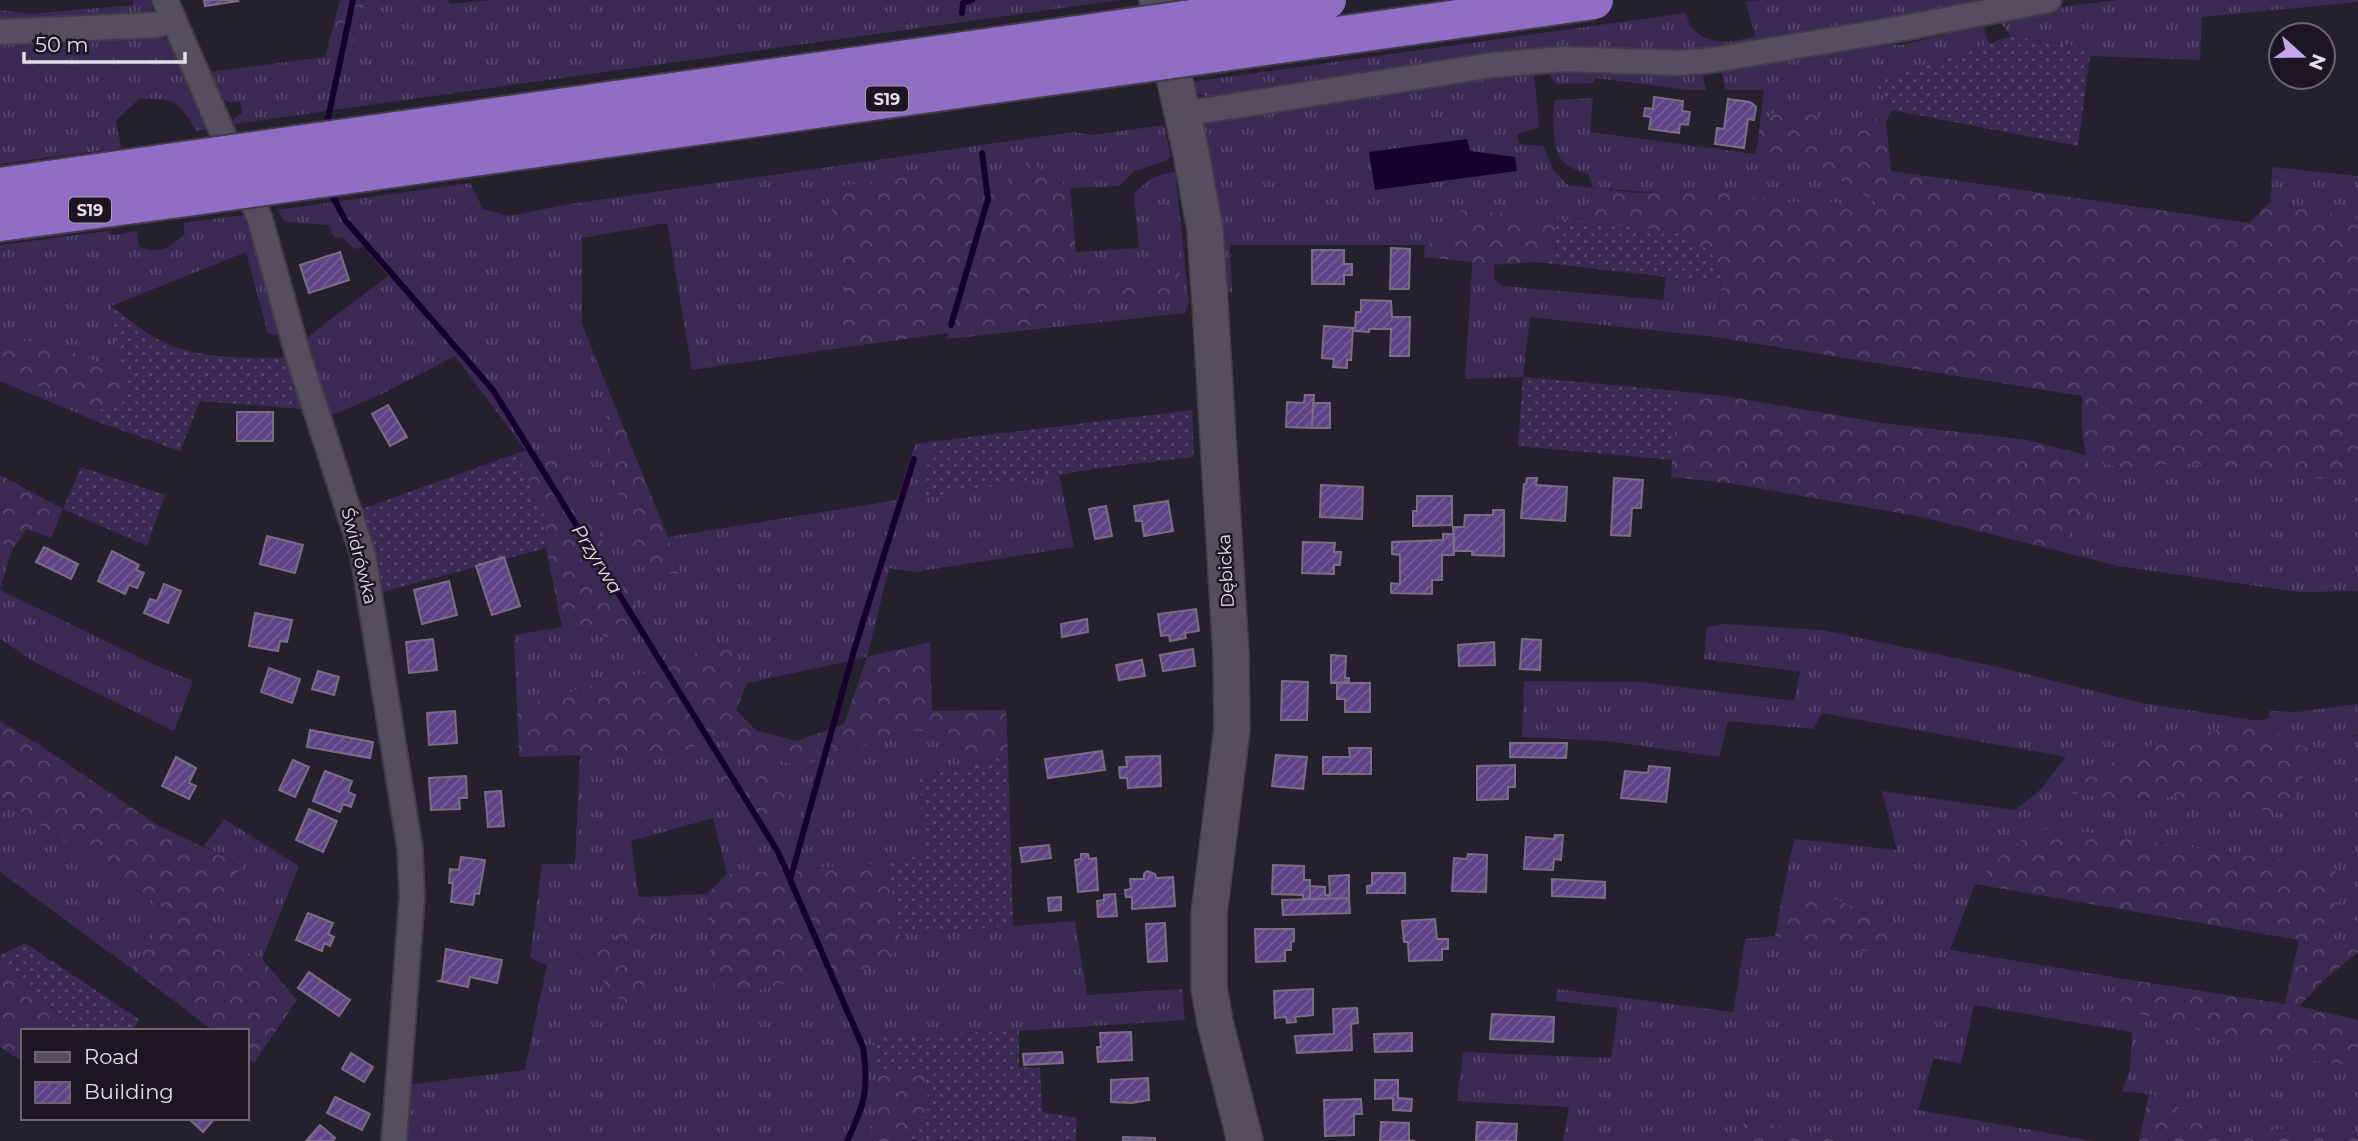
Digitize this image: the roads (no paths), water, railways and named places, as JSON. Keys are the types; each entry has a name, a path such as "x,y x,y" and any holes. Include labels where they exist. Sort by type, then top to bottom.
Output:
{"highway":[{"name":"S19","path":"0,222 177,180 1327,0"},
{"name":"S19","path":"0,187 177,180 1594,0"}],"street":[{"name":"Dębicka","path":"1157,0 1205,229 1231,655 1231,729 1209,914 1209,988 1245,1141"},
{"path":"1182,114 1493,65 1563,59 1681,63 1713,60 2049,0"},
{"path":"0,32 156,25 170,10"},
{"name":"Świdrówka","path":"170,10 260,219 297,352 363,555 410,849 412,897 394,1141"}],"waterway":[{"name":"Przyrwa","path":"326,128 353,0"},
{"path":"962,13 963,3 972,0"},
{"path":"951,325 988,199 982,153"},
{"name":"Przyrwa","path":"330,191 345,220 493,390 778,852 863,1047 866,1074 864,1096 847,1141"},
{"path":"790,880 855,647 914,459"}]}
